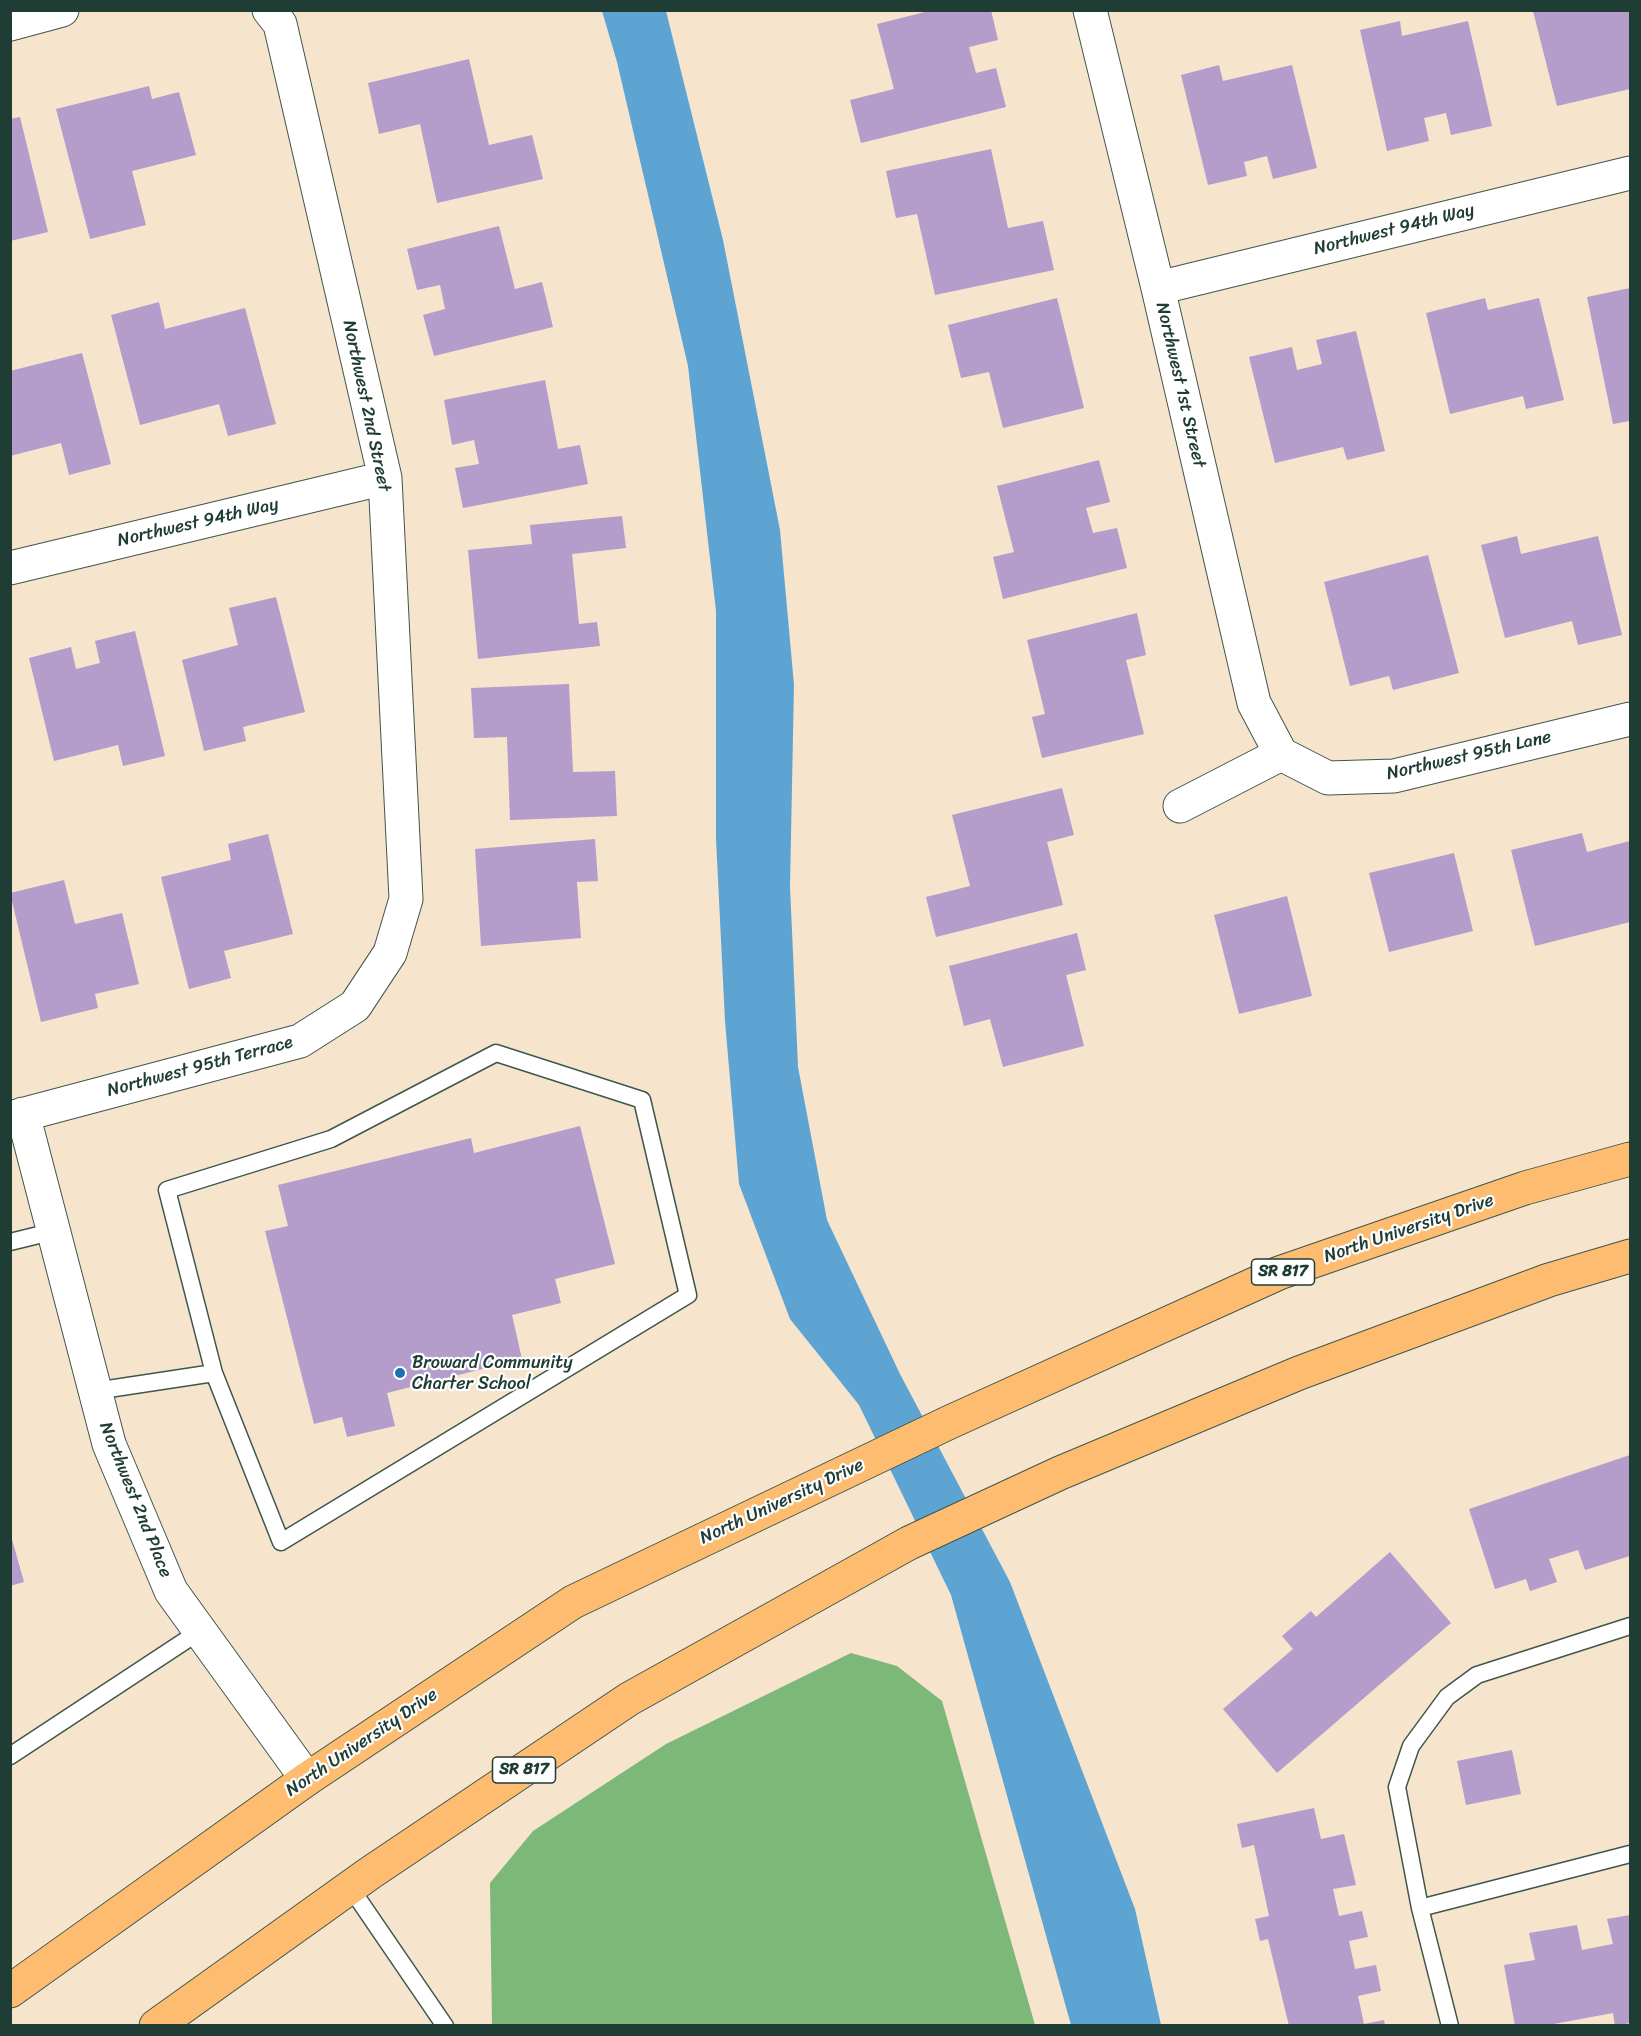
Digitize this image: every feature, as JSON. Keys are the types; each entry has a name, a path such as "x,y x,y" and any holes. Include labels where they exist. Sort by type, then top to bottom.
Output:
{"main road":[{"name":"North University Drive","path":"10,1991 307,1779 573,1602 950,1422 1279,1274 1525,1188 1630,1159"},
{"path":"1549,1281 1630,1242"},
{"name":"SR 817","path":"156,2025 350,1887 629,1699 909,1543 1071,1468 1299,1373 1549,1281 1630,1256"}],"street":[{"path":"10,24 62,10"},
{"name":"Northwest 2nd Street","path":"268,10 280,24 385,478 406,899 390,953"},
{"name":"Northwest 1st Street","path":"1090,10 1158,288 1254,703 1281,754"},
{"name":"Northwest 94th Way","path":"1158,288 1630,173"},
{"name":"Northwest 94th Way","path":"10,567 385,478"},
{"name":"Northwest 95th Lane","path":"1281,754 1328,778 1394,776 1630,719"},
{"path":"1180,806 1281,754"},
{"name":"Northwest 95th Terrace","path":"17,1116 300,1041 355,1006 390,953"},
{"name":"Northwest 2nd Place","path":"17,1116 55,1231 109,1444 171,1591 307,1779"}],"lane":[{"path":"496,1053 642,1100 688,1295 281,1542 214,1373 167,1190 331,1139 496,1053"},
{"path":"10,1242 55,1231"},
{"path":"95,1391 214,1373"},
{"path":"1450,2025 1420,1908 1397,1787 1411,1746 1447,1697 1477,1675 1630,1626"},
{"path":"10,1756 200,1631"},
{"path":"1420,1908 1630,1854"},
{"path":"350,1887 445,2025"}],"green space":[{"path":"851,1653 897,1666 942,1701 1035,2025 492,2025 490,1883 533,1831 666,1744"}],"water":[{"path":"602,11 666,11 723,240 780,530 794,685 790,886 798,1067 827,1220 900,1374 1010,1582 1135,1909 1161,2025 1071,2025 951,1595 859,1405 790,1319 739,1184 725,1021 716,839 716,611 688,366 617,62"}],"building":[{"path":"933,10 991,10 998,40 969,47 976,73 996,68 1006,107 861,143 850,100 894,89 877,24"},
{"path":"1630,10 1630,89 1557,106 1533,11"},
{"path":"1400,21 1402,36 1468,21 1492,126 1451,135 1446,113 1424,118 1429,141 1387,151 1360,30"},
{"path":"469,59 489,145 532,135 543,179 437,203 420,124 379,134 368,83"},
{"path":"1219,65 1223,81 1292,65 1317,168 1273,179 1267,156 1244,162 1247,176 1208,185 1181,75"},
{"path":"149,86 152,99 179,92 196,155 132,171 146,225 90,239 56,109"},
{"path":"20,117 48,232 10,241 10,119"},
{"path":"991,149 1008,228 1043,221 1054,270 935,295 917,214 896,218 886,171"},
{"path":"499,226 515,289 542,282 553,327 434,356 423,315 445,309 440,285 417,290 407,249"},
{"path":"1630,288 1630,421 1613,424 1587,297"},
{"path":"1057,298 1084,408 1003,428 989,372 961,378 948,325"},
{"path":"1485,298 1488,310 1539,298 1564,400 1526,409 1523,396 1450,414 1426,313"},
{"path":"159,302 165,329 245,308 276,424 228,436 219,404 140,425 111,315"},
{"path":"1356,331 1385,451 1347,460 1343,447 1275,463 1249,357 1292,347 1297,370 1322,364 1316,340"},
{"path":"82,353 111,464 69,475 61,443 10,456 10,371"},
{"path":"545,380 558,449 580,445 588,484 463,508 455,468 479,464 474,440 452,445 444,400"},
{"path":"1099,460 1110,502 1086,508 1093,533 1117,528 1127,568 1003,599 993,557 1014,552 997,486"},
{"path":"622,516 626,548 572,554 579,624 597,622 600,646 478,659 468,550 532,544 530,525"},
{"path":"1517,536 1521,554 1598,536 1622,635 1578,645 1572,621 1505,638 1481,545"},
{"path":"1428,555 1459,673 1393,690 1389,676 1350,686 1324,582"},
{"path":"276,597 305,712 243,727 246,741 204,751 182,660 238,645 229,608"},
{"path":"1137,613 1146,655 1126,660 1144,734 1042,758 1032,717 1045,714 1027,640"},
{"path":"135,631 165,756 123,766 118,745 54,761 29,658 71,647 76,669 100,663 95,641"},
{"path":"569,684 573,772 615,771 617,816 510,820 507,737 474,738 471,688"},
{"path":"1062,788 1074,835 1047,842 1063,905 936,937 926,897 970,886 952,815"},
{"path":"1582,833 1587,852 1630,841 1630,922 1535,946 1511,850"},
{"path":"268,834 293,934 224,951 231,978 189,989 161,877 231,860 228,844"},
{"path":"595,839 598,881 577,882 581,938 481,946 475,849"},
{"path":"1454,853 1473,931 1389,952 1369,873"},
{"path":"64,880 75,924 122,913 139,984 95,994 98,1008 41,1022 10,893"},
{"path":"1287,896 1312,996 1239,1014 1214,915"},
{"path":"1077,933 1086,970 1066,975 1084,1046 1003,1067 990,1019 964,1026 949,966"},
{"path":"580,1126 615,1264 555,1279 561,1303 512,1315 522,1359 387,1393 395,1426 347,1437 342,1417 314,1424 265,1231 288,1226 278,1185 471,1138 474,1153"},
{"path":"1630,1455 1630,1556 1585,1570 1578,1550 1549,1559 1557,1582 1530,1591 1526,1579 1495,1589 1469,1509"},
{"path":"10,1532 24,1582 10,1586"},
{"path":"1390,1552 1451,1623 1277,1773 1223,1709 1293,1649 1282,1636 1311,1611 1316,1617"},
{"path":"1512,1750 1521,1794 1466,1805 1457,1761"},
{"path":"1314,1808 1321,1839 1344,1834 1356,1885 1333,1889 1339,1916 1362,1911 1368,1937 1349,1941 1355,1969 1376,1965 1381,1991 1358,1996 1364,2024 1384,2020 1385,2026 1289,2026 1268,1939 1260,1941 1255,1919 1269,1916 1254,1845 1242,1848 1237,1824"},
{"path":"1630,1915 1630,2023 1615,2026 1613,2013 1543,2026 1515,2026 1504,1965 1535,1960 1529,1933 1577,1925 1582,1950 1613,1944 1607,1919"}],"place":[{"name":"Broward Community Charter School","path":"400,1373"}]}
